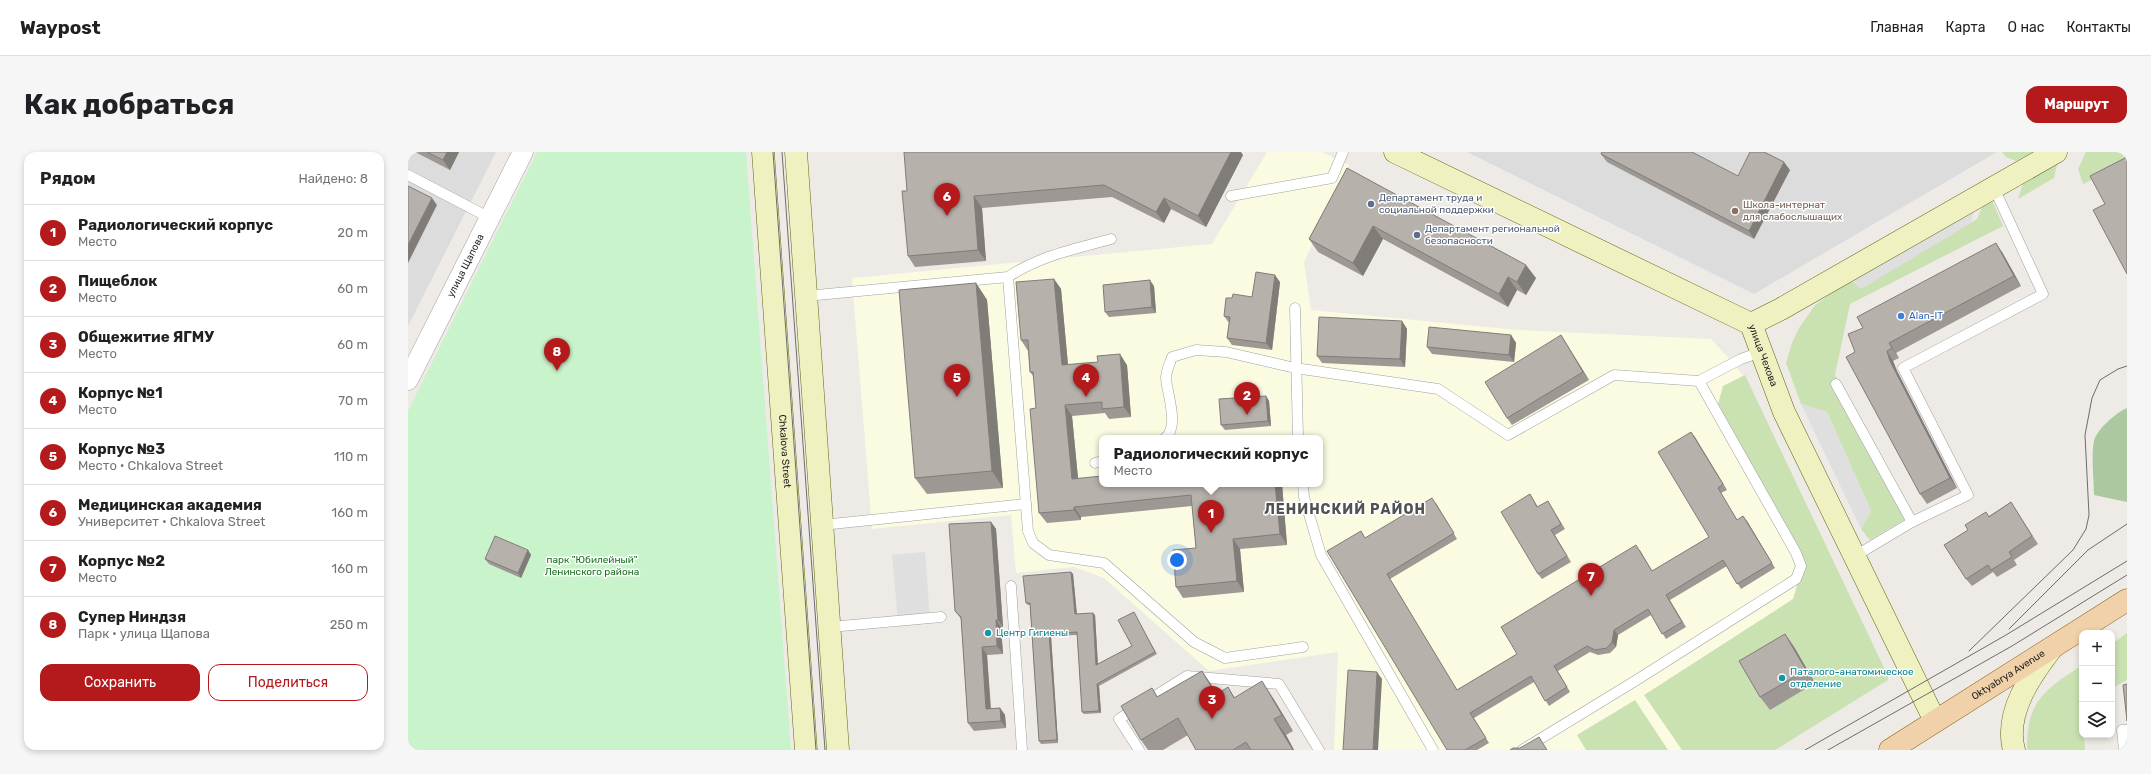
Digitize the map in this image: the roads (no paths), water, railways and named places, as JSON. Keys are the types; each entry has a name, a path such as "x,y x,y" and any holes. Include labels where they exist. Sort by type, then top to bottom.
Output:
{"main road":[{"name":"Chkalova Street","path":"763,152 806,750"},
{"path":"796,152 838,750"},
{"name":"улица Чехова","path":"1395,152 1751,324 1760,352 1784,412 1935,721"},
{"path":"1751,324 1781,309 2056,152"},
{"name":"Oktyabrya Avenue","path":"1890,750 2127,600"},
{"path":"2014,750 2013,726 2018,706 2031,676 2054,646"}],"street":[{"name":"улица Щапова","path":"408,380 523,152"}],"lane":[{"path":"1231,196 1332,178 1343,152"},
{"path":"408,175 490,218"},
{"path":"1855,556 1912,522 1968,495 1903,368 2043,294 1994,188"},
{"path":"806,296 1008,277 1025,266 1046,257 1111,238"},
{"path":"1008,277 1028,530 1032,543 1049,555 1104,563 1194,642 1225,658 1303,646"},
{"path":"1295,308 1295,368 1298,435"},
{"path":"1170,435 1173,425 1166,376 1172,357 1196,350 1226,352 1295,368 1438,389 1508,436 1614,375 1699,381 1741,359 1760,352"},
{"path":"1522,750 1635,682 1796,579 1801,566 1796,553 1699,381"},
{"path":"1836,384 1912,522"},
{"path":"1303,487 1304,497 1321,555 1433,750"},
{"path":"822,525 1026,504"},
{"path":"1011,586 1022,750"},
{"path":"830,627 941,617"},
{"path":"1139,750 1119,719 1187,676 1279,684 1319,750"},
{"path":"2124,750 2122,730 2127,730"}],"tram line":[{"path":"773,152 816,750"},
{"path":"782,152 825,750"},
{"path":"1969,651 2073,550 2086,529 2089,515 2085,435 2092,398 2100,380 2118,369 2127,366"},
{"path":"2009,629 2088,550 2127,524"},
{"path":"1805,750 2006,635 2127,561"},
{"path":"1828,750 2012,646 2127,575"}],"place":[{"name":"Департамент труда и социальной поддержки","path":"1371,204"},
{"name":"Школа-интернат для слабослышащих","path":"1735,211"},
{"name":"Медицинская академия","path":"947,216"},
{"name":"Департамент региональной безопасности","path":"1417,235"},
{"name":"Alan-IT","path":"1901,316"},
{"name":"Супер Ниндзя","path":"557,371"},
{"name":"Корпус №3","path":"957,397"},
{"name":"Корпус №1","path":"1086,397"},
{"name":"Пищеблок","path":"1247,415"},
{"name":"Радиологический корпус","path":"1211,533"},
{"name":"Корпус №2","path":"1591,596"},
{"name":"Центр Гигиены","path":"988,633"},
{"name":"Паталого-анатомическое отделение","path":"1782,678"},
{"name":"Общежитие ЯГМУ","path":"1212,719"}],"district":[{"name":"ЛЕНИНСКИЙ РАЙОН","path":"1345,509"}],"park label":[{"name":"парк \"Юбилейный\" Ленинского района","path":"592,566"}]}
